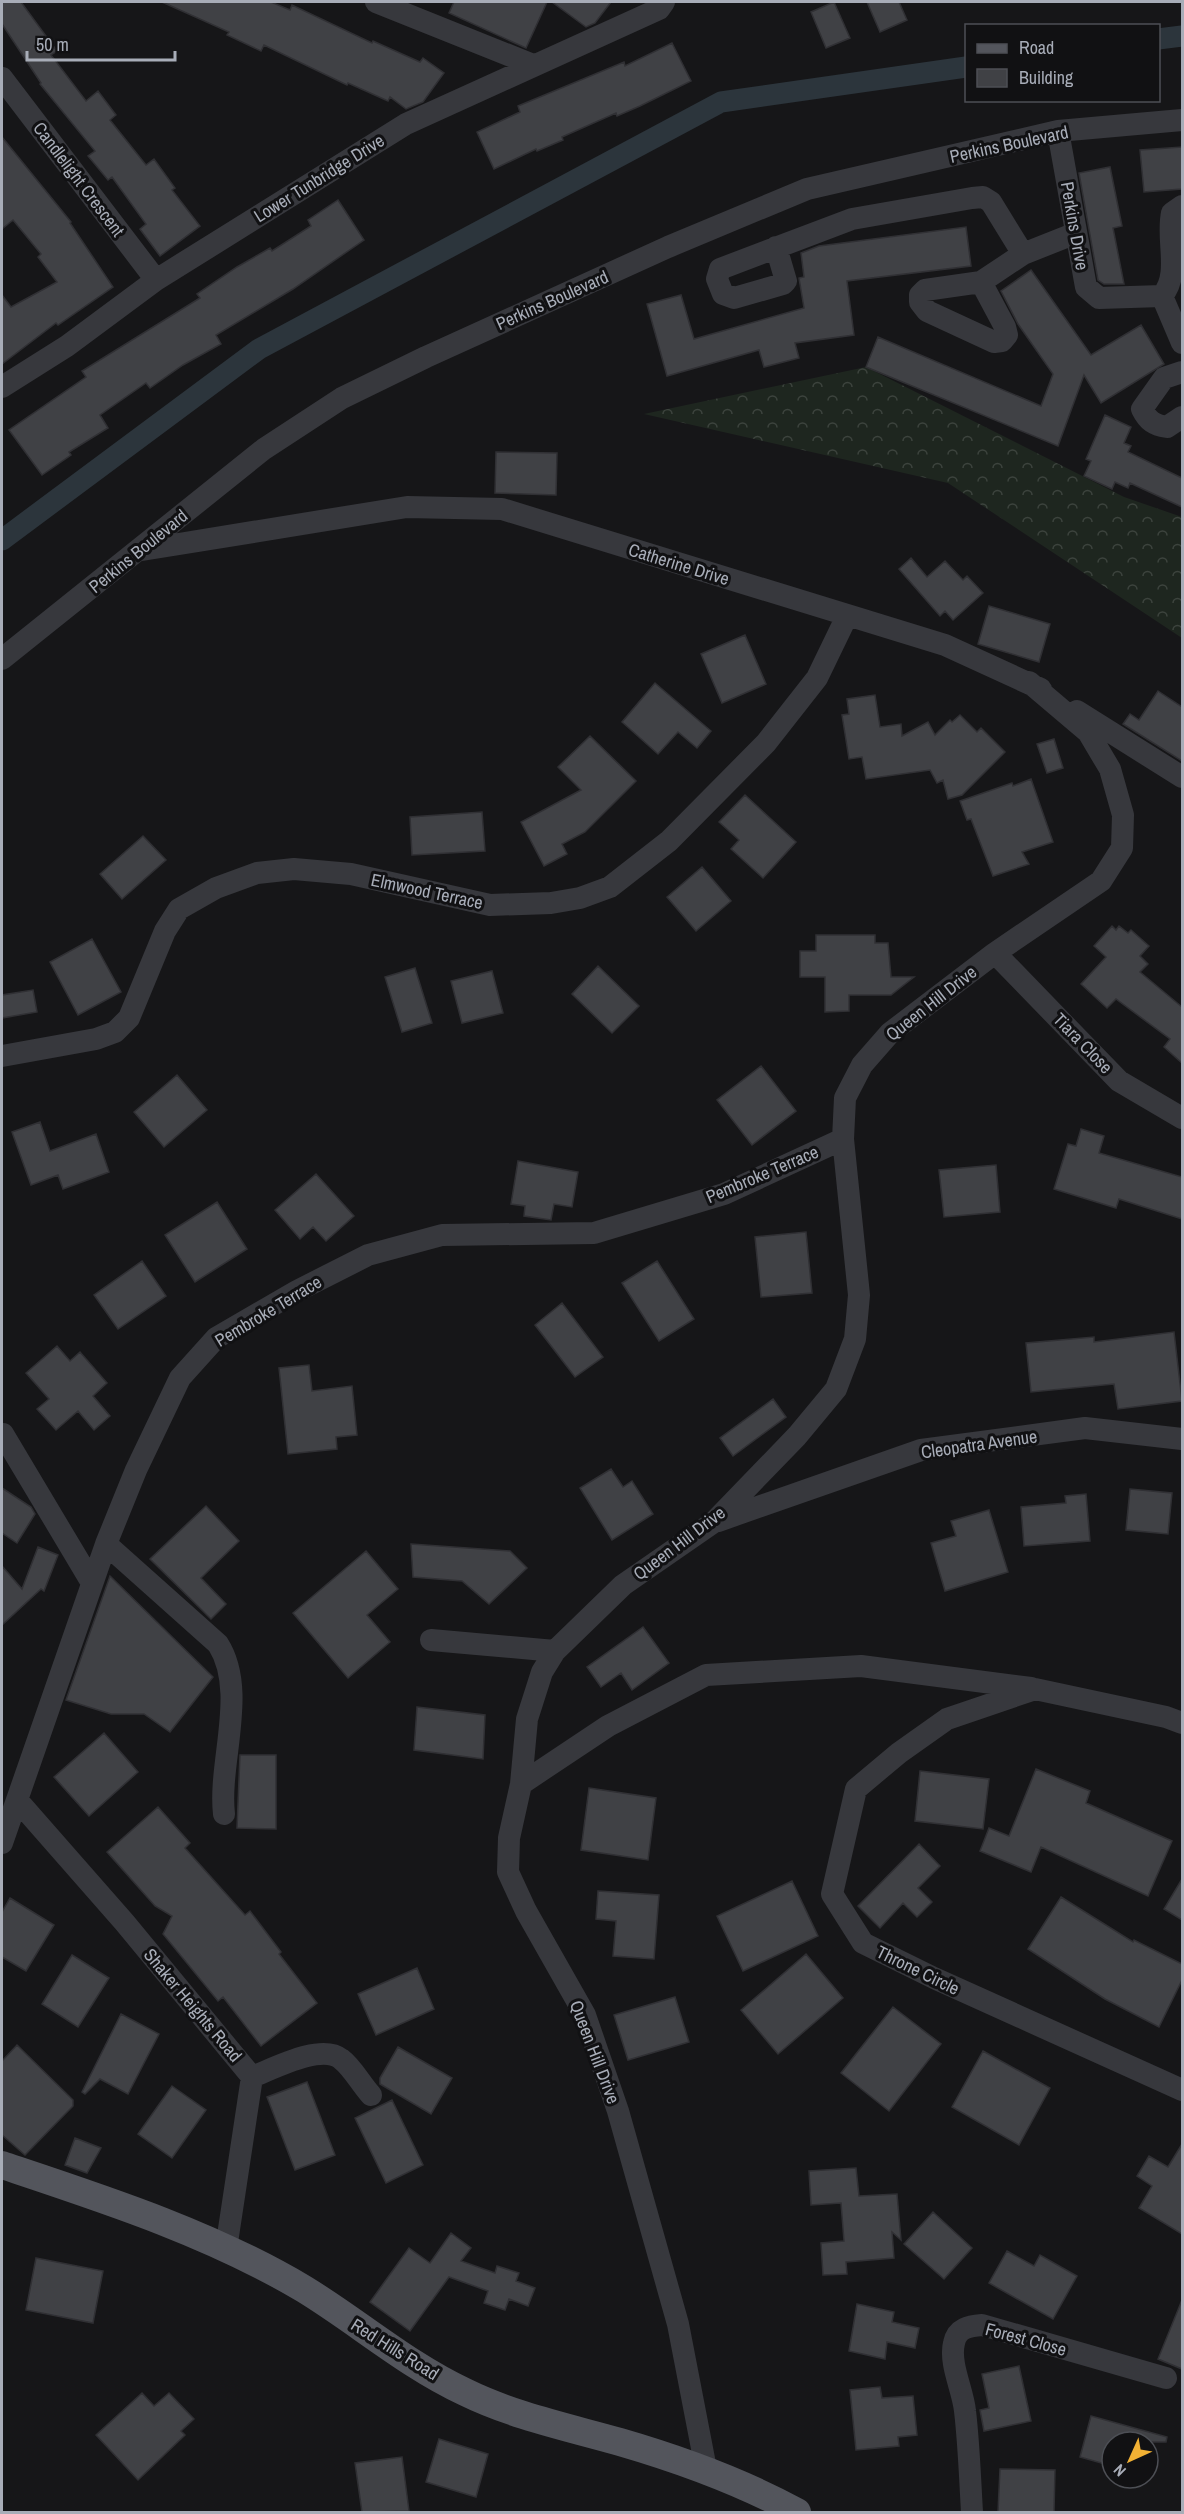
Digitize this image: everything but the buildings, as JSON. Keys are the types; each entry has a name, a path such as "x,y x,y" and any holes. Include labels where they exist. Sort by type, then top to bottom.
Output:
{"main road":[{"name":"Red Hills Road","path":"2,2165 135,2210 226,2249 302,2289 405,2357 464,2392 531,2418 706,2469 797,2512"}],"street":[{"path":"375,2 533,65"},
{"name":"Lower Tunbridge Drive","path":"2,387 67,346 156,280 406,124 661,5"},
{"name":"Candlelight Crescent","path":"2,78 156,280"},
{"name":"Perkins Boulevard","path":"2,660 264,449 342,398 458,342 668,247 807,189 1058,131 1182,120"},
{"name":"Perkins Drive","path":"1058,131 1086,287 1099,298 1172,299"},
{"path":"776,247 852,219 983,197 991,202 1023,254"},
{"path":"1182,206 1172,213 1169,225 1177,260 1167,290 1172,299 1182,343"},
{"path":"981,282 1023,254 1076,233"},
{"path":"1182,372 1164,378 1142,409 1147,419 1156,425 1167,427 1182,417"},
{"name":"Catherine Drive","path":"141,550 407,507 502,509 945,645 1029,682 1182,777"},
{"name":"Elmwood Terrace","path":"2,1056 96,1039 115,1032 129,1018 165,931 179,909 216,888 257,873 294,869 351,874 490,905 551,903 580,898 610,887 669,841 766,743 817,678 847,616"},
{"name":"Queen Hill Drive","path":"706,2469 678,2324 618,2111 585,2015 526,1911 508,1872 509,1838 521,1784 527,1719 542,1672 555,1651 623,1585 714,1522 797,1436 836,1389 855,1339 859,1295 843,1139 845,1098 862,1065 890,1033 995,953 1101,881 1122,848 1123,815 1110,769 1088,732 1029,682"},
{"name":"Tiara Close","path":"995,953 1119,1081 1182,1118"},
{"name":"Pembroke Terrace","path":"2,1843 106,1544 136,1470 180,1378 216,1338 297,1291 368,1255 442,1235 594,1233 724,1194 843,1139"},
{"name":"Cleopatra Avenue","path":"714,1522 921,1450 1085,1428 1182,1439"},
{"path":"3,1434 92,1583"},
{"path":"106,1544 218,1644 225,1655 230,1680 229,1737 222,1796 224,1814"},
{"path":"431,1640 555,1651"},
{"path":"521,1784 608,1726 706,1675 861,1666 1035,1689 1166,1717 1182,1724"},
{"name":"Throne Circle","path":"1035,1689 947,1719 899,1753 856,1790 832,1894 863,1943 934,1978 1182,2090"},
{"name":"Shaker Heights Road","path":"18,1801 125,1923 252,2077 226,2249"},
{"path":"252,2077 306,2056 327,2054 340,2058 371,2095"},
{"name":"Forest Close","path":"972,2512 965,2409 953,2355 954,2342 960,2331 971,2326 982,2325 1166,2378"}],"green space":[{"path":"866,367 1124,497 1182,517 1182,638 948,483 644,414"}],"waterway":[{"path":"1160,39 1182,36"},
{"path":"2,540 259,349 721,102 965,67"}]}
